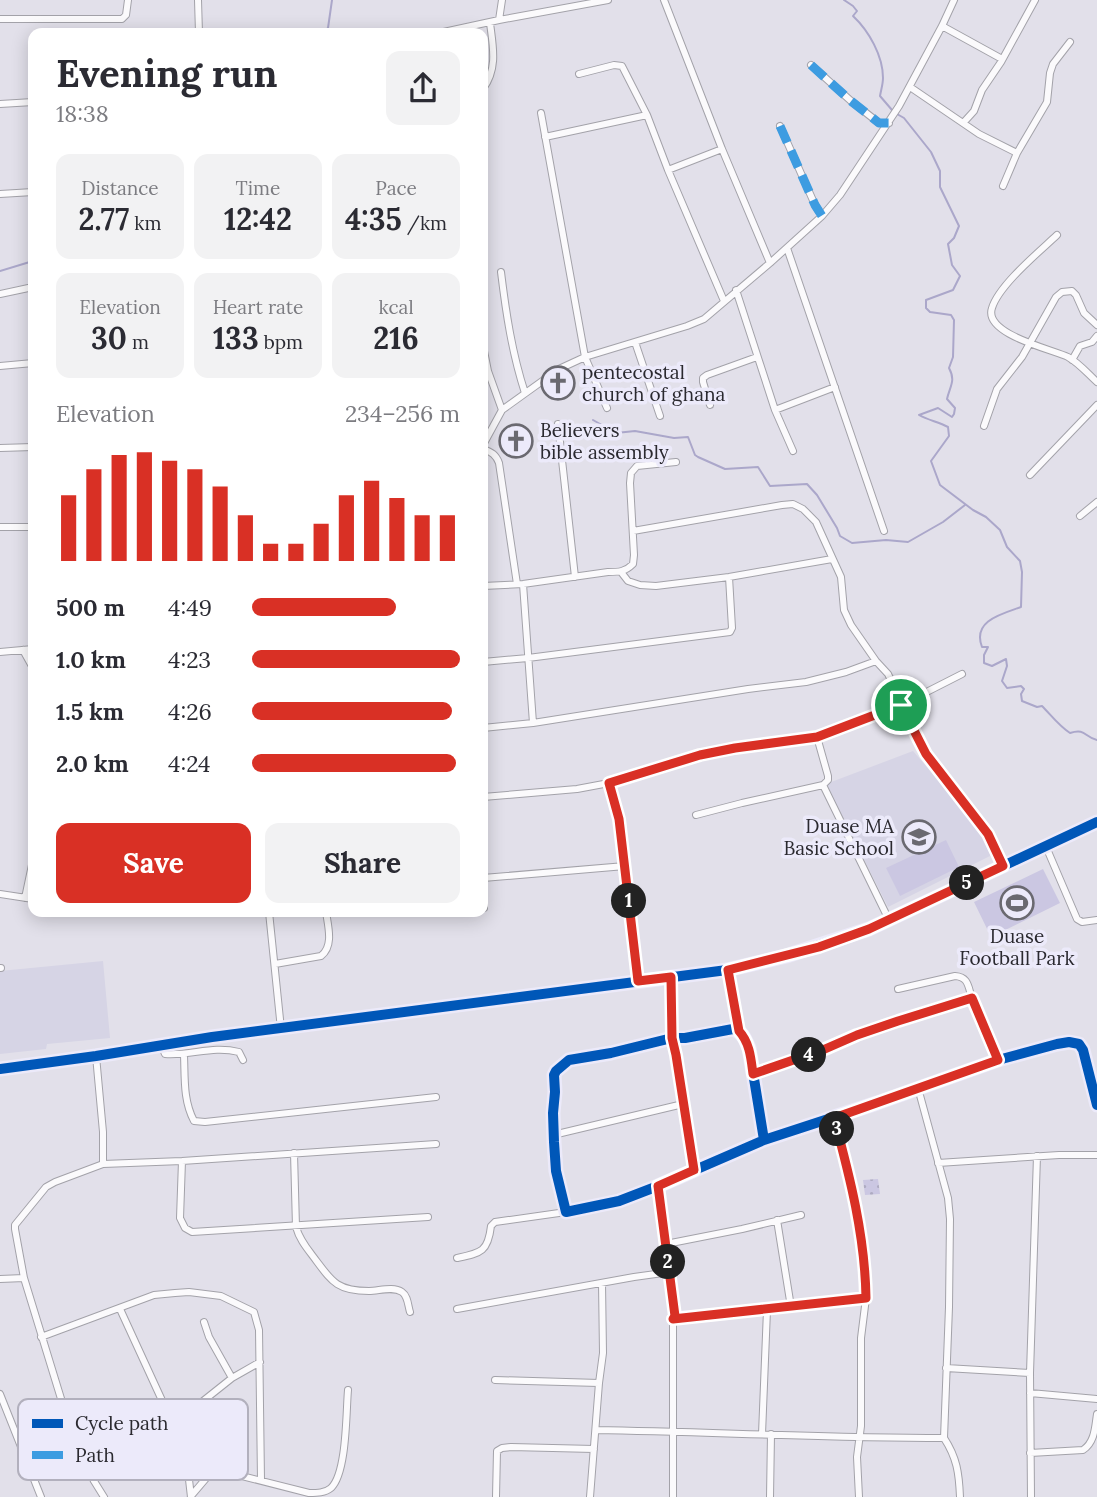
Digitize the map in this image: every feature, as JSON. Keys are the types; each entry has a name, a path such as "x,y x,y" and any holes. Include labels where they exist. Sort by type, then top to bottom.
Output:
{"street":[{"path":"0,19 122,19 126,15 128,0"},
{"path":"198,0 199,28"},
{"path":"499,20 502,0"},
{"path":"567,0 568,8"},
{"path":"464,28 608,0"},
{"path":"664,0 770,263"},
{"path":"488,437 502,410 559,369 584,356 704,318 822,216 840,195 889,123 954,0"},
{"path":"964,122 974,111 982,90 1035,0"},
{"path":"488,82 494,65 490,23"},
{"path":"942,26 1002,59"},
{"path":"1003,186 1017,153 1046,102 1053,64 1070,42"},
{"path":"579,74 614,65 622,66 647,115 724,301"},
{"path":"811,65 879,123 889,123"},
{"path":"910,87 979,134 1017,153"},
{"path":"0,104 28,102"},
{"path":"541,113 584,356 607,408"},
{"path":"545,137 647,115"},
{"path":"780,126 822,216"},
{"path":"668,170 722,149"},
{"path":"0,194 28,192"},
{"path":"1057,235 1002,290 991,310 991,317 994,324 1030,344 1072,360 1097,382"},
{"path":"787,248 884,531"},
{"path":"501,272 508,324 525,393"},
{"path":"0,294 28,288"},
{"path":"736,290 775,410 793,451"},
{"path":"984,426 997,389 1014,369 1056,297 1062,292 1072,291 1084,313 1097,325"},
{"path":"1072,360 1080,346 1092,342 1097,336"},
{"path":"635,342 660,416"},
{"path":"710,405 704,378 757,357"},
{"path":"0,366 28,363"},
{"path":"488,371 502,410"},
{"path":"775,410 835,387"},
{"path":"1030,475 1096,409"},
{"path":"558,424 575,578"},
{"path":"0,448 28,447"},
{"path":"488,451 496,456 499,463 520,584 533,723"},
{"path":"488,586 621,572 633,564 631,473 638,466 676,462"},
{"path":"1080,516 1097,502"},
{"path":"633,531 793,505 803,509 816,522 841,576 844,610 852,625 888,674 926,754 988,834 1003,866"},
{"path":"0,527 28,527"},
{"path":"621,572 628,581 656,586 729,577 832,559"},
{"path":"488,662 730,632 729,577"},
{"path":"23,650 28,659"},
{"path":"0,652 28,650"},
{"path":"488,728 806,682 876,661"},
{"path":"488,797 577,789 609,783 712,752 817,737 901,705 962,674"},
{"path":"696,815 823,785 828,776 817,737"},
{"path":"609,783 619,819 638,981"},
{"path":"823,785 889,920"},
{"path":"0,1069 212,1037 728,970 819,947 869,929 1097,822"},
{"path":"1045,846 1077,919 1082,922 1097,920"},
{"path":"488,878 625,866"},
{"path":"0,894 28,898"},
{"path":"270,917 281,1029"},
{"path":"275,964 321,956 326,952 329,945 326,917"},
{"path":"728,970 739,1031"},
{"path":"898,989 961,976 966,981 998,1060"},
{"path":"671,977 672,1038 694,1170"},
{"path":"753,1074 888,1024 972,998"},
{"path":"566,1212 556,1171 554,1076 569,1060 672,1038 733,1029 739,1031 749,1048 764,1140"},
{"path":"212,1037 215,1049"},
{"path":"457,1258 482,1251 495,1222 619,1201 764,1140 998,1060 1057,1044 1075,1042 1083,1050 1097,1105"},
{"path":"161,1045 165,1054 184,1055 215,1049 239,1052 243,1060"},
{"path":"184,1055 186,1100 194,1121 436,1097"},
{"path":"96,1056 103,1164"},
{"path":"918,1088 948,1198 949,1307 944,1438 956,1462 960,1497"},
{"path":"554,1135 683,1104"},
{"path":"834,1118 860,1227 866,1298 861,1338 861,1426 856,1457 859,1497"},
{"path":"61,1399 24,1278 15,1229 15,1225 46,1187 103,1164 436,1144"},
{"path":"294,1153 296,1227 302,1241 327,1276 341,1287 351,1290 394,1289 401,1292 410,1312"},
{"path":"938,1163 1097,1155"},
{"path":"1031,1497 1030,1373 1037,1156"},
{"path":"182,1161 180,1217 185,1228 192,1233 428,1217"},
{"path":"658,1186 675,1316 673,1497"},
{"path":"666,1244 801,1215"},
{"path":"777,1220 791,1307"},
{"path":"457,1308 670,1272"},
{"path":"0,1279 24,1278"},
{"path":"590,1497 603,1353 602,1283"},
{"path":"41,1337 154,1295 189,1292 221,1296 254,1312 259,1330 261,1480"},
{"path":"673,1319 866,1298"},
{"path":"120,1308 161,1399"},
{"path":"762,1434 768,1310"},
{"path":"204,1322 232,1378"},
{"path":"206,1399 232,1378 260,1362"},
{"path":"946,1368 1030,1373"},
{"path":"495,1380 599,1383"},
{"path":"248,1477 309,1493 330,1488 338,1478 343,1456 348,1390"},
{"path":"1030,1393 1097,1399"},
{"path":"0,1394 18,1440"},
{"path":"1030,1453 1083,1450 1092,1441 1097,1414"},
{"path":"596,1430 944,1438"},
{"path":"770,1497 771,1434"},
{"path":"496,1497 497,1451 502,1448 594,1449"},
{"path":"34,1480 41,1497"},
{"path":"94,1480 104,1497"},
{"path":"191,1496 205,1480"}],"shaded area":[{"name":"Duase MA Basic School","path":"913,751 977,825 992,849 990,856 888,907 826,784"},
{"path":"946,840 959,867 900,896 886,868"},
{"name":"Duase Football Park","path":"1043,869 1060,903 991,937 974,902"},
{"path":"103,961 110,1038 47,1044 46,1049 0,1054 0,971"},
{"path":"878,1179 880,1194 865,1195 863,1180"}],"waterway":[{"path":"328,28 332,0"},
{"path":"844,0 857,11 853,16 870,36 878,53 883,78 880,96 892,110"},
{"path":"897,114 904,118 931,152 940,171 940,187 959,226 948,244 952,265 960,276 953,290 926,300 926,308 930,312 951,315 954,320 953,357 949,368 952,380 947,399 955,408 954,414 952,417 938,408 919,415 948,427 949,436 931,461 940,485 1000,530 1007,547 1020,561 1022,572 1021,607 990,620 981,631 982,647 988,647 984,663 992,666 1006,659 1007,666 1002,681 1007,688 1021,686 1024,689 1021,694 1022,701 1037,707 1042,706 1070,733 1082,732 1097,740"},
{"path":"0,271 28,263"},
{"path":"593,420 616,433 635,431 674,438 688,437 698,457 725,469 758,467 770,486 807,484 817,495 840,536 852,543 886,540 908,542 943,522 965,505"}],"marked path":[{"path":"811,65 879,123 889,123"},
{"path":"780,126 822,216"}],"cycle path":[{"path":"0,1069 212,1037 727,970 786,956 869,929 1097,822"},
{"path":"764,1140 749,1048 741,1034 733,1029 672,1038 569,1060 554,1075 556,1171 566,1212 619,1201 764,1140 998,1060 1057,1044 1079,1044 1083,1050 1097,1105"}],"place":[{"name":"pentecostal church of ghana","path":"558,383"},
{"name":"Believers bible assembly","path":"516,441"},
{"name":"Duase MA Basic School","path":"919,837"},
{"name":"Duase Football Park","path":"1017,903"}],"route":[{"path":"901,705 926,754 988,834 1003,866 869,929 819,947 728,970 739,1031 749,1048 753,1074 857,1035 972,998 998,1060 834,1118 860,1227 866,1298 673,1319 675,1316 658,1186 694,1170 672,1038 671,977 638,981 619,819 609,783 700,755 817,737 901,705"}]}
